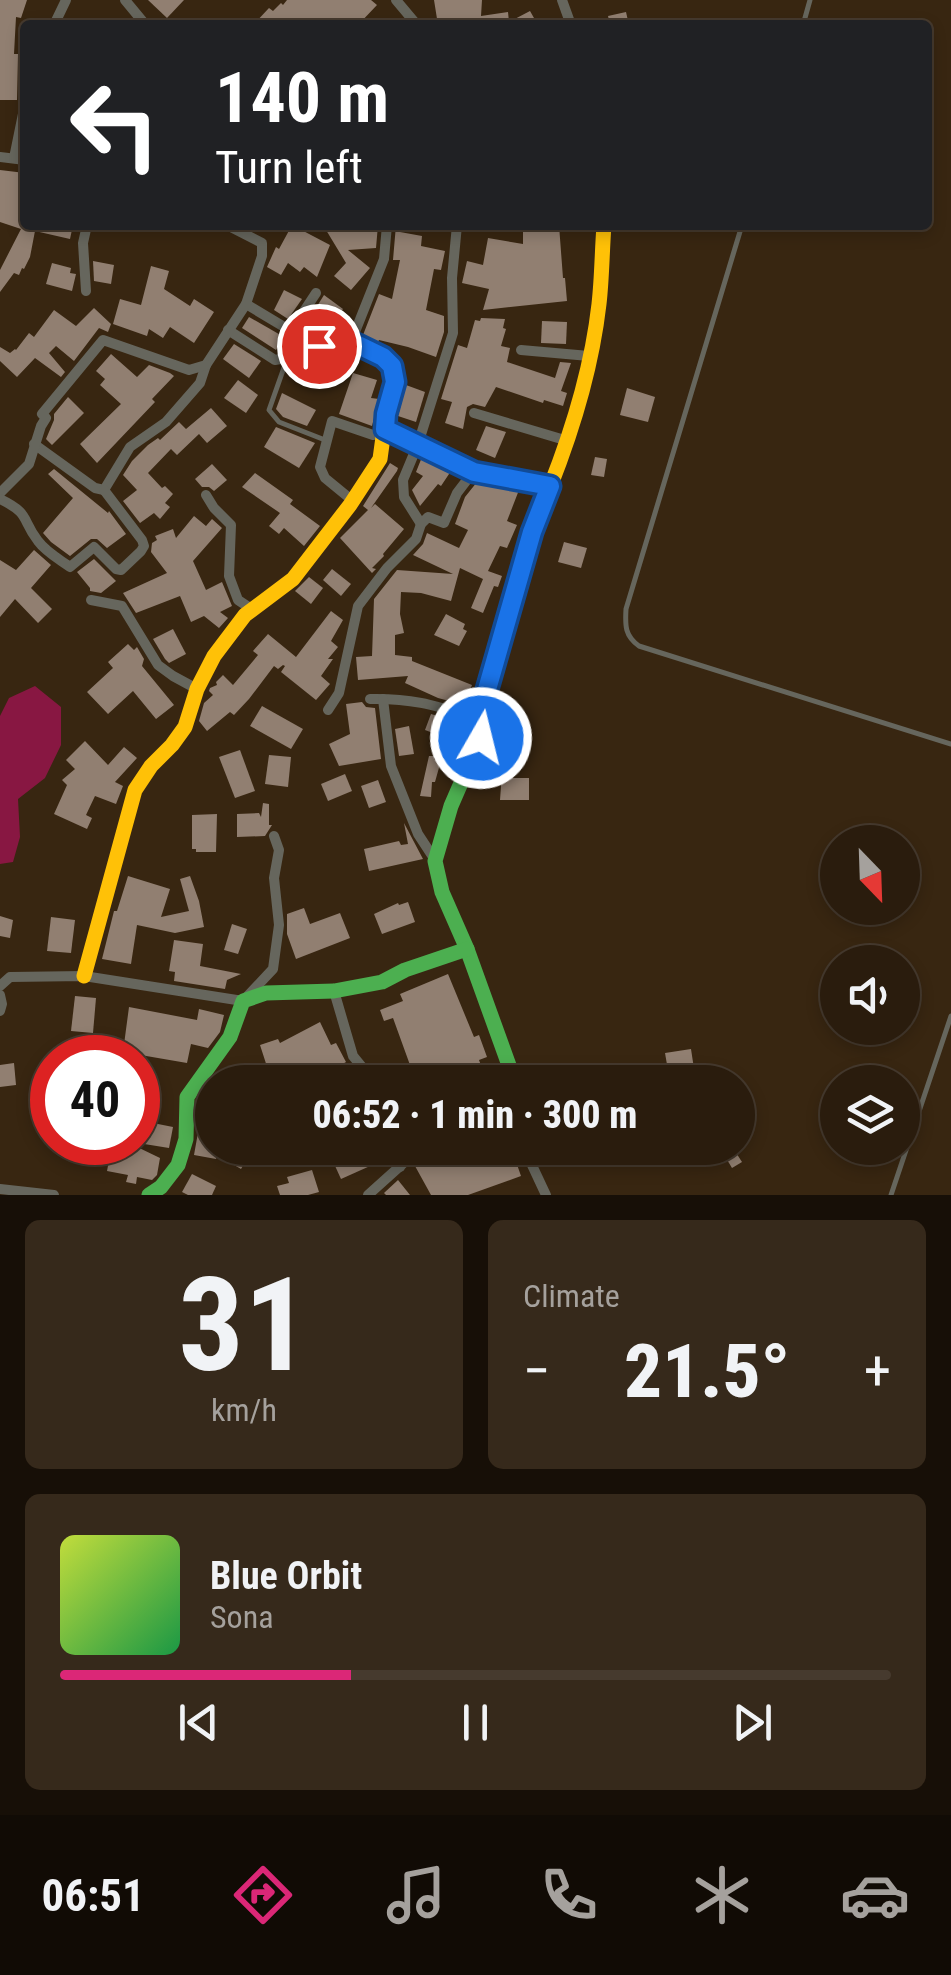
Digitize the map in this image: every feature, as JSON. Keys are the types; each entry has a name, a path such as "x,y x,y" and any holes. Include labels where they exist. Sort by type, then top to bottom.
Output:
{"street":[{"path":"125,0 142,20"},
{"path":"396,0 413,20"},
{"path":"0,158 19,159"},
{"path":"86,230 86,291"},
{"path":"104,490 130,447 166,422 193,393 246,304 262,256 262,242 237,230"},
{"path":"352,342 384,259 386,230"},
{"path":"422,524 404,498 403,480 453,333 457,230"},
{"path":"436,861 451,806 481,738 484,700 532,532 568,440 600,305 604,230"},
{"path":"246,304 291,331 316,293"},
{"path":"84,976 135,790 184,727 214,656 245,615 292,579 380,459 395,382 392,366 383,357 352,342 319,346 275,360 228,330"},
{"path":"34,444 95,488 104,490 144,546 120,570 94,547 70,568 35,538 17,507 0,496 29,464 34,444 46,418 42,414 103,340 189,370 206,366"},
{"path":"521,350 589,356"},
{"path":"474,413 568,440"},
{"path":"352,501 325,478 320,467 332,421 373,434 385,429 474,472 550,486"},
{"path":"328,710 339,694 358,606 416,539 428,517 444,523 457,494 474,472"},
{"path":"206,495 231,525 229,576 238,600 253,610"},
{"path":"91,600 122,606 158,664 197,689"},
{"path":"383,699 391,766 418,834 436,861 442,892 509,1065"},
{"path":"370,700 422,701 482,720"},
{"path":"149,1195 161,1188 182,1159 190,1121 188,1096 230,1038 243,1001 273,970 279,925 274,878 278,850 274,836"},
{"path":"0,1011 0,986 10,976 84,976 243,1001 266,992 334,991 382,982 467,949"},
{"path":"334,991 359,1065"},
{"path":"532,1165 546,1195"},
{"path":"368,1195 400,1167"},
{"path":"0,1189 54,1195"}],"lane":[{"path":"740,230 626,609 625,628 630,640 639,646 951,744"},
{"path":"287,358 269,410 279,422 328,441"},
{"path":"892,1195 951,1016"}],"shaded area":[{"path":"35,686 61,707 61,745 45,778 18,799 20,837 13,862 0,864 0,716 9,698"}],"building":[{"path":"0,0 27,0 21,18 16,17 17,100 0,100"},
{"path":"148,0 184,0 167,18"},
{"path":"287,0 371,0 377,5 363,20 258,20 269,8 273,11"},
{"path":"434,0 482,0 481,16 508,12 509,20 437,20"},
{"path":"530,11 535,20 513,20"},
{"path":"626,12 628,20 609,20 608,16"},
{"path":"0,170 20,172 20,229 0,222"},
{"path":"20,230 72,230 70,239 35,231 24,269 19,275 14,273 0,292 0,270"},
{"path":"289,230 302,230 330,245 317,277 304,267 300,272 288,263 281,275 267,267 276,247 279,249"},
{"path":"326,230 378,230 376,248 348,250 370,268 351,290 334,276 346,263"},
{"path":"396,230 422,236 421,246 445,251 441,270 434,269 426,310 444,316 444,332 436,357 363,335 379,294 392,299 400,260 393,260"},
{"path":"523,230 559,230 567,301 483,310 489,289 462,283 467,261 483,265 488,238 523,244"},
{"path":"93,261 114,265 111,284 94,281"},
{"path":"52,263 71,268 70,273 76,274 72,291 46,284"},
{"path":"151,266 169,271 164,289 190,306 194,299 214,312 194,343 170,327 163,338 149,329 147,336 113,324 120,299 141,305"},
{"path":"284,290 302,299 288,319 274,310"},
{"path":"324,295 343,309 326,332 309,319"},
{"path":"94,308 111,324 108,332 99,328 74,361 56,346 49,353 65,372 61,377 35,358 17,377 0,361 0,347 10,353 16,350 29,333 34,337 54,310 76,326"},
{"path":"249,317 284,337 276,350 242,328"},
{"path":"505,319 501,346 510,348 507,362 555,378 560,362 571,363 561,391 567,393 563,406 496,387 485,407 467,407 463,429 445,423 452,402 441,399 458,345 467,348 475,320"},
{"path":"542,321 567,322 566,344 541,343"},
{"path":"234,344 261,361 249,378 223,359"},
{"path":"111,354 137,377 149,365 174,376 152,399 155,402 97,463 80,444 121,404 100,385 105,379 96,371"},
{"path":"353,373 377,380 371,398 379,399 372,426 339,414"},
{"path":"238,380 258,395 246,413 224,398"},
{"path":"406,385 425,392 416,422 398,416"},
{"path":"627,388 655,397 648,422 620,415"},
{"path":"282,393 316,410 307,426 283,417 276,409"},
{"path":"68,397 84,413 52,445 46,439 54,414"},
{"path":"211,408 227,426 207,443 199,434 177,455 171,449 148,473 173,494 165,503 170,507 160,519 154,513 140,523 123,501 137,490 123,475 148,445 160,440 179,422 186,429"},
{"path":"486,426 506,432 495,458 476,450"},
{"path":"276,427 315,443 299,468 264,447"},
{"path":"422,457 451,471 420,506 412,490 423,476 416,472"},
{"path":"595,457 607,459 604,477 591,475"},
{"path":"390,463 397,471 371,508 375,504 404,529 372,573 340,538 368,510 363,506"},
{"path":"212,464 227,480 214,491 202,487 195,479"},
{"path":"54,469 109,511 126,534 107,548 91,539 70,556 51,542 43,533 73,498 48,474"},
{"path":"255,473 293,500 290,504 320,526 304,546 284,528 279,534 269,526 280,513 242,487"},
{"path":"477,482 519,490 507,521 517,525 507,548 500,546 488,571 502,576 498,587 494,586 483,613 471,608 483,579 460,568 451,601 401,592 404,633 395,635 395,655 412,657 412,661 472,685 464,705 405,683 408,676 358,680 356,657 372,656 374,599 397,570 453,574 413,555 427,533 459,548 468,530 455,524 465,497"},
{"path":"194,516 206,526 212,519 222,528 193,561 206,590 222,582 232,606 220,612 228,618 219,628 204,616 191,622 180,596 136,613 123,593 167,573 151,552 155,536 173,529 176,538"},
{"path":"564,542 587,548 581,568 558,562"},
{"path":"34,550 51,565 31,588 52,609 38,623 15,599 0,617 0,560 16,570"},
{"path":"94,559 116,581 101,593 90,591 77,572"},
{"path":"332,569 351,584 341,596 323,580"},
{"path":"309,577 323,588 311,604 295,591"},
{"path":"331,611 343,620 331,641 338,647 321,676 330,684 316,700 281,672 285,666 274,666 234,715 230,712 207,731 199,721 204,703 213,695 210,688 223,675 233,685 258,655 253,651 268,634 296,657"},
{"path":"446,614 465,624 463,629 467,631 459,646 434,635"},
{"path":"173,629 186,654 169,663 153,639"},
{"path":"128,644 134,650 137,647 144,659 142,666 174,705 156,719 133,691 108,714 87,692 113,668 108,662"},
{"path":"362,702 375,708 381,759 339,766 329,744 350,734 346,704"},
{"path":"262,706 303,729 291,749 250,726"},
{"path":"431,714 448,719 441,736 425,730"},
{"path":"409,726 414,754 399,756 395,729"},
{"path":"85,741 108,765 124,747 137,758 115,782 123,786 116,804 95,796 86,815 92,818 87,829 54,814 67,785 62,780 75,769 66,760"},
{"path":"240,750 255,791 235,798 219,757"},
{"path":"269,755 291,757 288,787 265,784"},
{"path":"429,756 434,756 434,760 442,757 432,782 431,797 420,796"},
{"path":"503,760 513,760 513,778 529,778 529,800 500,800"},
{"path":"345,774 352,791 328,801 321,784"},
{"path":"378,780 386,802 369,808 361,786"},
{"path":"263,803 269,804 272,825 265,836 237,837 237,814 259,813 261,817"},
{"path":"217,814 216,852 196,852 192,849 192,815"},
{"path":"404,823 423,859 369,871 364,849 399,841 401,845 408,844"},
{"path":"128,876 170,889 161,917 189,911 180,879 190,876 204,927 175,933 137,925 131,964 102,959"},
{"path":"408,902 415,922 382,934 374,914"},
{"path":"304,908 310,924 340,913 350,938 296,959 287,934 287,914"},
{"path":"0,916 13,920 10,938 0,936"},
{"path":"51,917 75,920 71,953 47,951"},
{"path":"232,924 247,929 238,954 224,950"},
{"path":"174,940 203,944 200,966 241,974 227,980 225,989 174,981 175,972 169,971"},
{"path":"448,974 474,1037 479,1035 487,1057 479,1060 481,1065 410,1065 393,1018 384,1021 380,1010 403,1001 400,994"},
{"path":"75,996 96,998 93,1033 71,1031"},
{"path":"129,1007 197,1020 199,1009 224,1015 220,1032 208,1048 191,1044 187,1063 160,1058 160,1035 125,1035"},
{"path":"320,1022 331,1045 336,1043 346,1062 266,1065 260,1045 278,1039 280,1043"},
{"path":"691,1049 693,1065 667,1065 665,1053"},
{"path":"14,1063 16,1085 0,1087 0,1065"},
{"path":"160,1124 173,1127 169,1148 160,1147"},
{"path":"108,1165 159,1165 152,1180 137,1177 136,1184 126,1182 128,1175 107,1171"},
{"path":"335,1165 372,1165 341,1179"},
{"path":"517,1165 521,1176 468,1195 431,1195 415,1166"},
{"path":"312,1170 319,1192 280,1195 277,1186 289,1183 287,1177"},
{"path":"192,1174 216,1186 212,1195 182,1192"},
{"path":"398,1180 410,1195 386,1195 384,1193"}],"traffic: fast":[{"path":"509,1065 442,892 435,861 451,806 481,737 485,700 532,532 550,487"},
{"path":"149,1195 161,1187 178,1165 186,1139 187,1097 230,1037 243,1001 266,993 334,991 382,982 467,949"}],"traffic: slow":[{"path":"550,487 574,420 592,351 604,230"},
{"path":"84,976 135,790 185,727 197,689 214,656 245,615 293,579 380,459 395,382 391,366 383,357 351,342"}],"route":[{"path":"319,346 352,342 383,357 392,366 395,382 385,429 474,472 550,486 532,532 484,700 481,738"}]}
